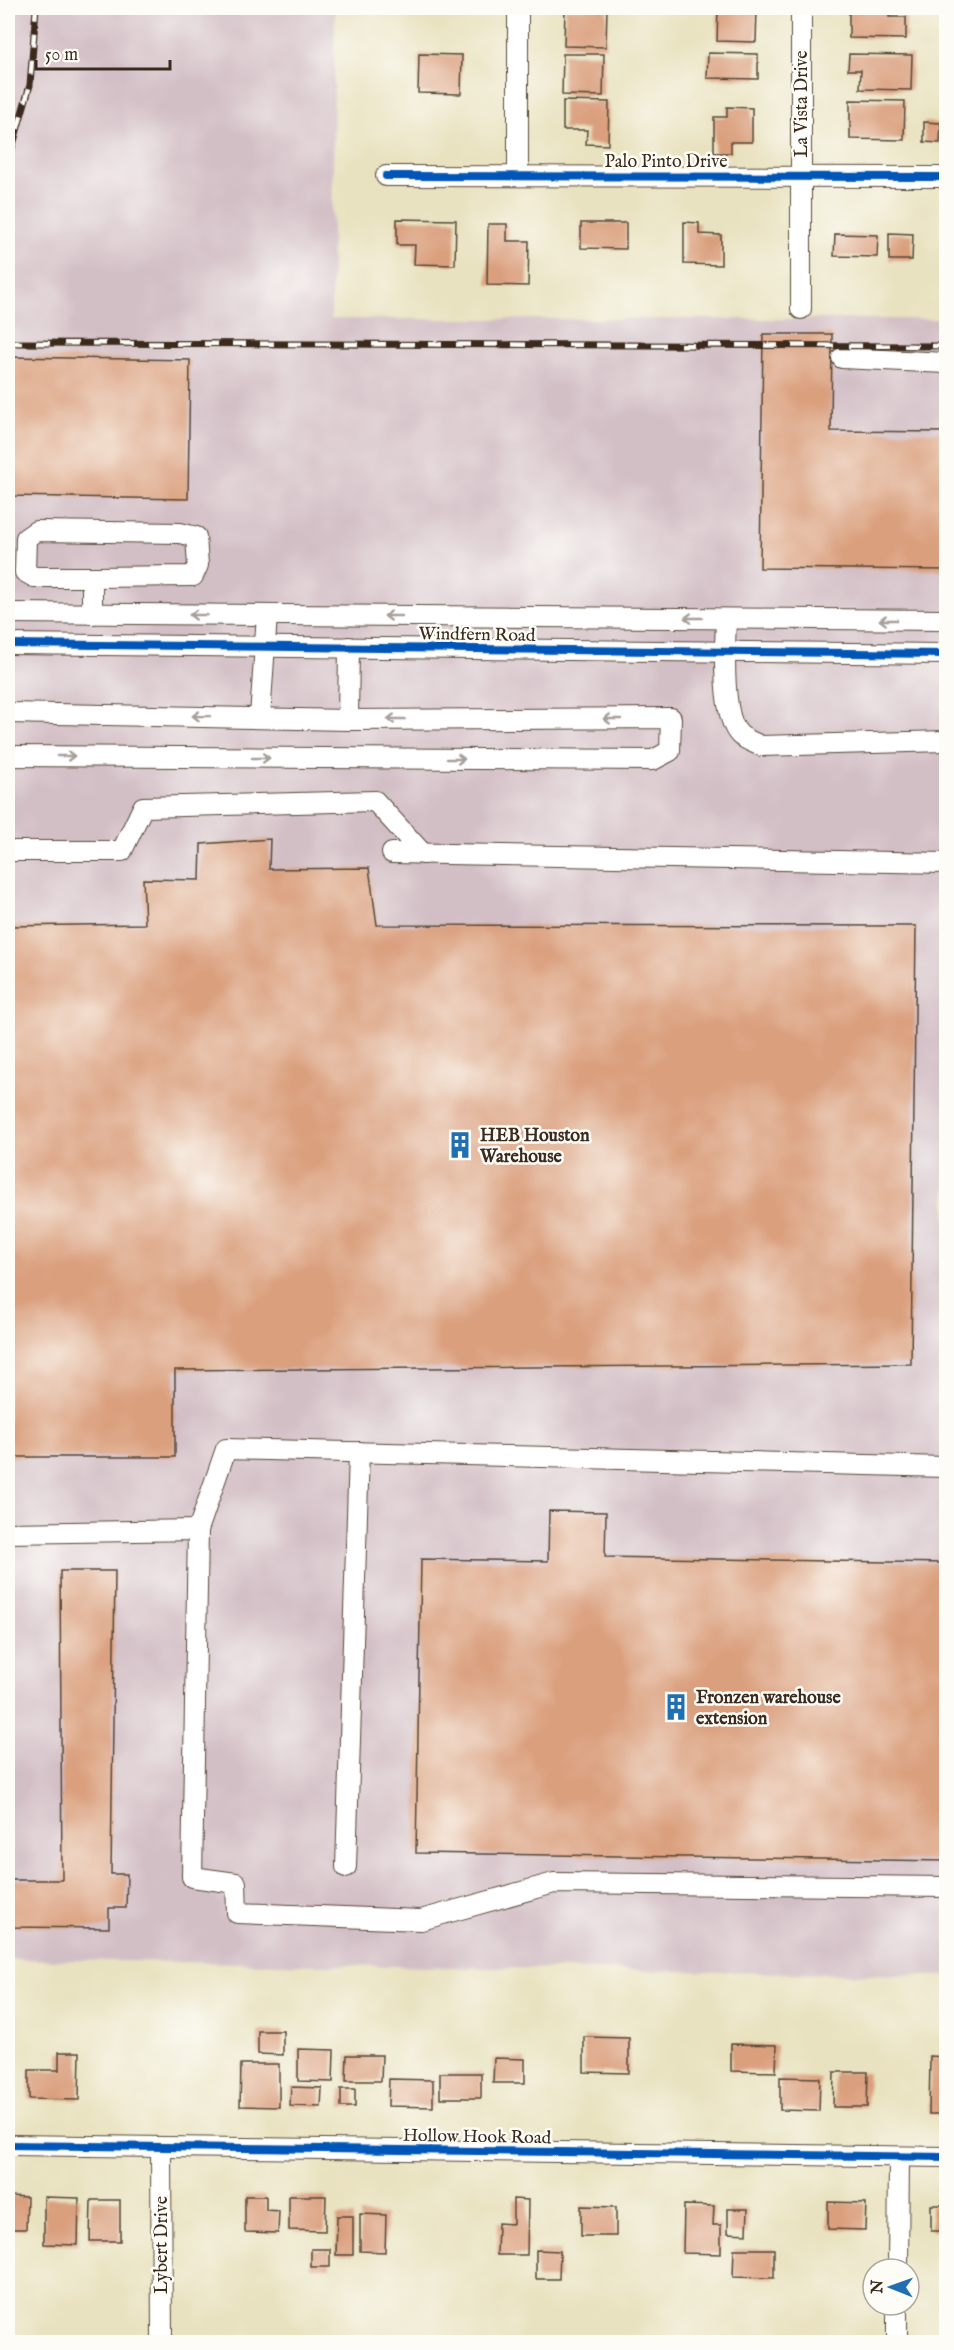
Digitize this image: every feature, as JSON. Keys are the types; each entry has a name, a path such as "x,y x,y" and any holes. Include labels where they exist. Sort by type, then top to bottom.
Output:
{"street":[{"path":"518,8 518,176"},
{"name":"La Vista Drive","path":"801,8 801,309"},
{"name":"Palo Pinto Drive","path":"386,176 946,177"},
{"path":"842,358 946,363"},
{"path":"8,577 34,577 92,577 193,576 198,565 196,537 180,533 36,531 26,538 25,572 34,577"},
{"path":"92,577 92,614"},
{"name":"Windfern Road","path":"8,613 946,620"},
{"path":"260,717 267,615"},
{"path":"726,619 724,651 728,708 739,734 761,746 946,741"},
{"name":"Windfern Road","path":"8,644 946,654"},
{"path":"348,720 349,647"},
{"path":"8,713 348,720 671,718 670,751 653,760 8,756"},
{"path":"8,851 122,852 144,807 375,801 423,854"},
{"path":"392,853 946,863"},
{"path":"946,1467 226,1449 198,1530 192,1877 236,1883 237,1913 421,1920 555,1883 946,1887"},
{"path":"346,1867 358,1452"},
{"path":"8,1533 198,1530"},
{"name":"Hollow Hook Road","path":"8,2145 946,2157"},
{"name":"Lybert Drive","path":"161,2147 162,2343"},
{"path":"898,2257 899,2157"},
{"path":"897,2317 897,2343"}],"shaded area":[{"path":"8,8 335,8 331,319 946,319 946,1976 8,1959"}],"building":[{"path":"565,8 607,8 606,47 564,46"},
{"path":"718,8 757,8 756,42 717,41"},
{"path":"849,8 889,8 889,17 906,17 906,39 849,38"},
{"path":"708,53 758,54 758,79 707,78"},
{"path":"419,54 462,55 461,94 418,93"},
{"path":"563,54 604,54 603,96 562,95"},
{"path":"849,54 912,55 911,90 860,89 861,70 848,70"},
{"path":"850,100 905,101 904,140 850,139"},
{"path":"563,101 609,102 608,145 586,144 587,130 563,130"},
{"path":"727,107 752,108 752,142 731,142 731,153 714,153 714,117 727,117"},
{"path":"924,122 941,123 940,143 924,142"},
{"path":"397,219 456,220 455,265 414,264 415,245 397,245"},
{"path":"684,222 699,223 699,234 721,235 721,265 684,264"},
{"path":"581,223 626,223 626,249 581,248"},
{"path":"488,224 507,224 507,241 529,241 528,286 487,285"},
{"path":"889,233 913,234 912,260 889,260"},
{"path":"835,234 878,235 877,257 834,256"},
{"path":"763,334 832,334 831,431 946,432 946,570 760,568"},
{"path":"8,357 190,360 188,499 8,496"},
{"name":"HEB Houston Warehouse","path":"270,839 269,869 369,868 377,925 916,926 911,1364 175,1370 175,1457 8,1457 8,926 145,924 143,879 200,880 201,844"},
{"path":"549,1511 606,1512 605,1557 946,1563 946,1861 416,1853 421,1559 548,1561"},
{"path":"60,1571 115,1571 111,1874 127,1874 126,1908 109,1908 109,1928 8,1927 8,1880 62,1880"},
{"path":"258,2031 283,2031 283,2055 258,2054"},
{"path":"584,2037 629,2038 629,2073 584,2072"},
{"path":"731,2044 777,2045 776,2072 731,2071"},
{"path":"298,2049 334,2050 333,2082 298,2081"},
{"path":"59,2052 80,2052 79,2100 29,2099 29,2070 59,2070"},
{"path":"347,2055 382,2055 381,2081 346,2081"},
{"path":"930,2056 946,2057 946,2114 929,2114"},
{"path":"494,2058 525,2059 525,2083 493,2083"},
{"path":"241,2064 279,2064 279,2107 240,2106"},
{"path":"834,2072 868,2072 867,2107 833,2107"},
{"path":"440,2073 481,2073 481,2098 440,2098"},
{"path":"780,2077 820,2078 819,2111 780,2110"},
{"path":"389,2079 433,2080 433,2107 388,2106"},
{"path":"291,2087 322,2088 321,2107 290,2106"},
{"path":"341,2089 355,2089 355,2107 341,2107"},
{"path":"8,2196 27,2197 26,2229 8,2229"},
{"path":"245,2196 266,2196 266,2210 279,2211 278,2233 245,2232"},
{"path":"289,2196 326,2196 325,2231 289,2230"},
{"path":"44,2197 79,2198 78,2245 44,2244"},
{"path":"513,2199 528,2200 527,2255 497,2255 498,2223 513,2224"},
{"path":"91,2200 120,2200 120,2241 90,2241"},
{"path":"828,2202 866,2203 865,2230 828,2229"},
{"path":"684,2205 714,2206 713,2225 721,2225 721,2254 683,2253"},
{"path":"931,2205 946,2205 946,2231 931,2231"},
{"path":"581,2206 616,2207 616,2236 581,2236"},
{"path":"728,2209 748,2209 747,2234 728,2233"},
{"path":"360,2214 386,2215 385,2252 360,2251"},
{"path":"337,2216 353,2216 353,2255 336,2255"},
{"path":"311,2249 330,2249 330,2267 311,2267"},
{"path":"734,2249 774,2249 774,2278 733,2277"},
{"path":"536,2250 560,2251 559,2279 536,2279"}],"railway":[{"path":"8,155 30,85 36,8"},
{"path":"8,343 946,346"}],"cycle path":[{"path":"386,176 946,177"},
{"path":"8,644 946,654"},
{"path":"8,2145 946,2157"}],"place":[{"name":"HEB Houston Warehouse","path":"460,1145"},
{"name":"Fronzen warehouse extension","path":"676,1707"}]}
